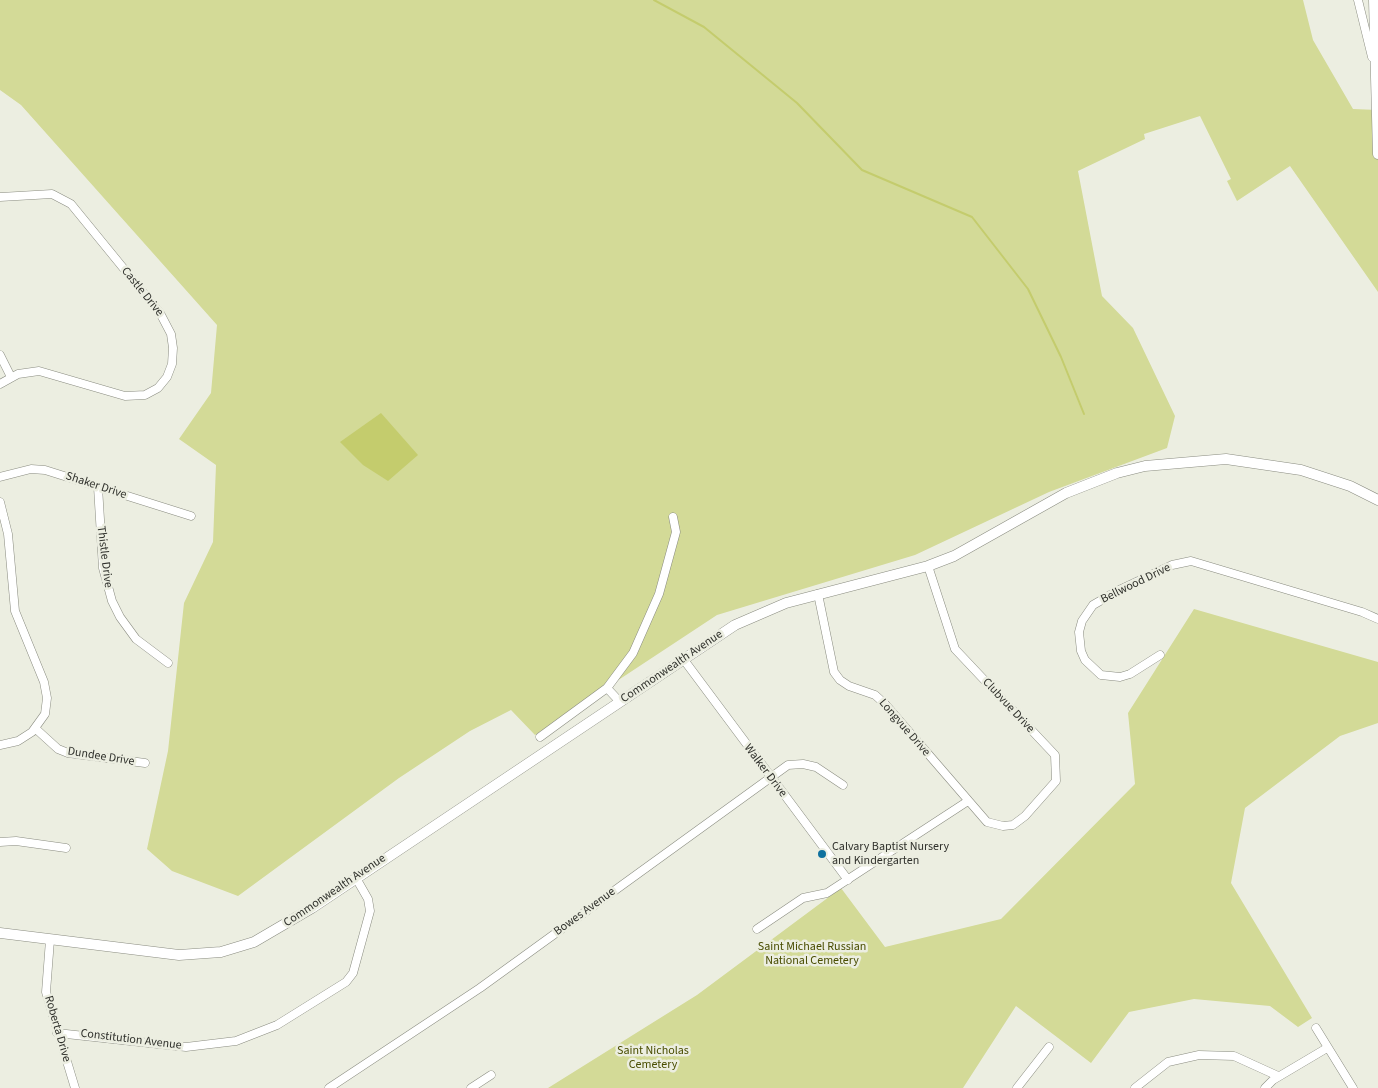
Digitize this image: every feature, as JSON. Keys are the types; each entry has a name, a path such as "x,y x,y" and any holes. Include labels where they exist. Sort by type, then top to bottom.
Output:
{"street":[{"path":"1358,0 1374,66"},
{"path":"1374,0 1374,66 1378,154"},
{"name":"Castle Drive","path":"0,196 52,194 71,204 160,313 171,334 173,348 170,371 163,383 152,392 139,396 125,396 46,372 25,372 11,376 0,384"},
{"path":"0,355 11,376"},
{"name":"Commonwealth Avenue","path":"0,933 171,955 227,951 267,936 684,660 735,624 786,603 928,566 954,556 1066,493 1117,473 1145,466 1204,459 1255,462 1301,470 1350,486 1378,500"},
{"name":"Shaker Drive","path":"0,477 39,469 191,516"},
{"name":"Thistle Drive","path":"98,486 103,568 112,601 120,617 136,639 168,663"},
{"path":"0,502 8,534 16,617 47,692 45,714 36,728 18,742 0,745"},
{"path":"540,737 607,688 633,652 660,594 676,532 673,517"},
{"name":"Bellwood Drive","path":"1160,655 1130,674 1120,677 1101,675 1085,660 1082,653 1079,632 1082,621 1093,605 1119,590 1172,565 1191,561 1378,619"},
{"name":"Clubvue Drive","path":"928,566 955,649 1054,755 1056,780 1025,816 1014,825 1003,826"},
{"name":"Longvue Drive","path":"818,594 834,672 840,680 849,686 876,695 987,822 1003,826"},
{"name":"Walker Drive","path":"684,660 769,777 848,880"},
{"path":"607,688 620,702"},
{"name":"Dundee Drive","path":"36,728 58,749 68,753 145,763"},
{"name":"Bowes Avenue","path":"329,1088 480,988 788,765 803,764 816,767 843,785"},
{"path":"757,929 803,898 828,893 968,802"},
{"path":"0,842 16,841 66,848"},
{"name":"Constitution Avenue","path":"57,1033 186,1047 236,1041 277,1025 346,982 353,973 370,911 368,899 356,878"},
{"name":"Roberta Drive","path":"50,940 46,992 75,1088"},
{"path":"1316,1028 1353,1088"},
{"path":"1016,1088 1049,1047"},
{"path":"1265,1088 1278,1076 1327,1048"},
{"path":"1135,1088 1168,1062 1199,1055 1234,1056 1278,1076"},
{"path":"471,1088 491,1075"}],"green space":[{"path":"0,0 1303,0 1313,40 1353,109 1378,110 1378,292 1290,166 1237,201 1227,181 1231,179 1200,116 1144,134 1145,139 1078,171 1102,296 1133,328 1175,416 1167,448 1049,492 915,555 717,615 535,735 511,710 470,731 399,778 238,896 172,871 147,849 168,751 184,603 213,542 216,465 179,439 211,393 217,325 21,105 0,90"},
{"path":"1194,609 1378,662 1378,723 1340,736 1245,808 1231,883 1312,1018 1298,1027 1270,1006 1194,999 1129,1012 1091,1063 1016,1006 963,1088 548,1088 697,995 841,888 885,947 1001,919 1135,784 1128,713"}],"shaded area":[{"path":"381,413 418,455 388,481 363,465 340,442"}],"waterway":[{"path":"654,0 704,27 797,103 862,170 972,217 1028,289 1061,357 1084,414"}],"place":[{"name":"Calvary Baptist Nursery and Kindergarten","path":"822,854"}],"park label":[{"name":"Saint Michael Russian National Cemetery","path":"812,954"},
{"name":"Saint Nicholas Cemetery","path":"653,1058"}]}
